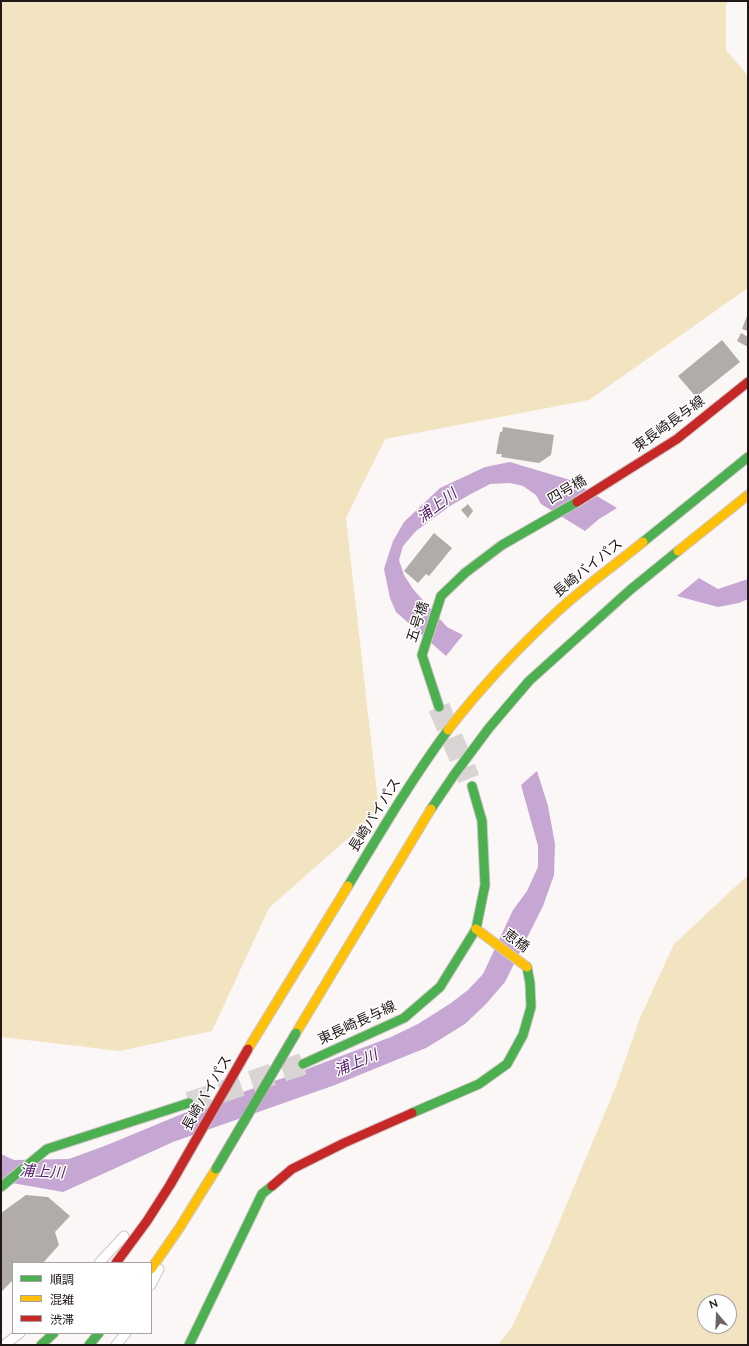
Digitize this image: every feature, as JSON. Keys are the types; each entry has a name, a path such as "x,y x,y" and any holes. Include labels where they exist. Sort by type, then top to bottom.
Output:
{"main road":[{"name":"東長崎長与線","path":"605,485 677,439 748,382"},
{"name":"長崎バイパス","path":"117,1262 147,1221 170,1185 248,1049 417,775 429,756 467,705 507,660 559,610 748,457"},
{"name":"四号橋","path":"441,596 465,573 502,545 605,485"},
{"path":"152,1268 180,1227 216,1169 421,825 454,775 489,728 529,681 582,632 630,590 748,495"},
{"name":"五号橋","path":"439,707 422,655 441,596"},
{"name":"東長崎長与線","path":"303,1064 404,1018 440,987 476,929 485,885 482,821 472,786"},
{"name":"恵橋","path":"189,1345 262,1194 292,1169 344,1143 479,1084 506,1064 523,1035 531,1007 530,982 527,967 476,929"},
{"path":"1,1187 47,1149 188,1104"},
{"path":"41,1345 53,1334"},
{"path":"89,1345 98,1334"}],"lane":[{"path":"100,1262 170,1185"},
{"path":"152,1283 180,1227"},
{"path":"4,1345 19,1334"},
{"path":"116,1345 125,1334"}],"shaded area":[{"path":"1,1 730,1 726,4 726,50 748,76 748,288 589,400 385,439 346,518 379,811 269,908 212,1031 120,1051 1,1037"},
{"path":"748,875 748,1345 498,1345 512,1327 548,1249 616,1086 640,1018 674,944"}],"water":[{"name":"浦上川","path":"510,462 570,480 617,508 599,519 585,531 541,504 536,495 523,486 510,483 490,484 450,506 416,531 403,546 399,560 404,575 413,589 447,627 463,635 446,656 396,612 390,598 384,569 393,541 404,522 440,488 485,467"},
{"path":"699,578 718,589 748,579 748,599 739,603 718,607 677,596"},
{"name":"浦上川","path":"537,771 548,806 555,844 554,875 543,906 505,982 486,1004 465,1024 426,1048 335,1085 173,1142 63,1192 1,1181 1,1154 14,1160 69,1159 194,1109 286,1077 391,1037 418,1024 468,990 483,974 513,910 527,891 538,867 538,846 521,785"}],"building":[{"path":"748,313 748,331 742,329"},
{"path":"741,333 748,337 748,347 737,341"},
{"path":"722,340 740,362 696,397 678,376"},
{"path":"503,427 554,435 551,455 539,463 501,457 502,454 496,454 500,432 502,432"},
{"path":"468,504 473,511 468,518 461,510"},
{"path":"434,533 452,548 429,576 426,574 418,583 404,571"},
{"path":"26,1195 48,1197 70,1216 55,1232 59,1245 44,1262 12,1262 12,1281 1,1292 1,1213"}],"tunnel":[{"path":"439,707 469,779"},
{"path":"189,1103 303,1064"}],"traffic: fast":[{"path":"643,542 748,457"},
{"path":"439,707 422,655 441,596 465,573 502,545 577,502"},
{"path":"431,809 489,728 529,681 630,590 678,551"},
{"path":"348,886 409,787 448,730"},
{"path":"303,1064 404,1018 440,987 476,929 485,885 482,821 472,786"},
{"path":"412,1113 479,1084 507,1064 523,1035 531,1007 530,983 527,967"},
{"path":"216,1169 296,1033"},
{"path":"1,1187 47,1149 189,1103"},
{"path":"189,1345 262,1194 272,1186"},
{"path":"41,1345 53,1334"},
{"path":"89,1345 98,1334"}],"traffic: slow":[{"path":"678,551 748,495"},
{"path":"448,730 487,683 543,625 579,593 643,542"},
{"path":"296,1033 431,809"},
{"path":"248,1049 348,886"},
{"path":"476,929 527,967"},
{"path":"152,1268 180,1227 216,1169"}],"traffic: jam":[{"path":"577,502 677,439 748,382"},
{"path":"170,1185 248,1049"},
{"path":"272,1186 292,1169 344,1143 412,1113"},
{"path":"117,1262 147,1221 170,1185"}]}
